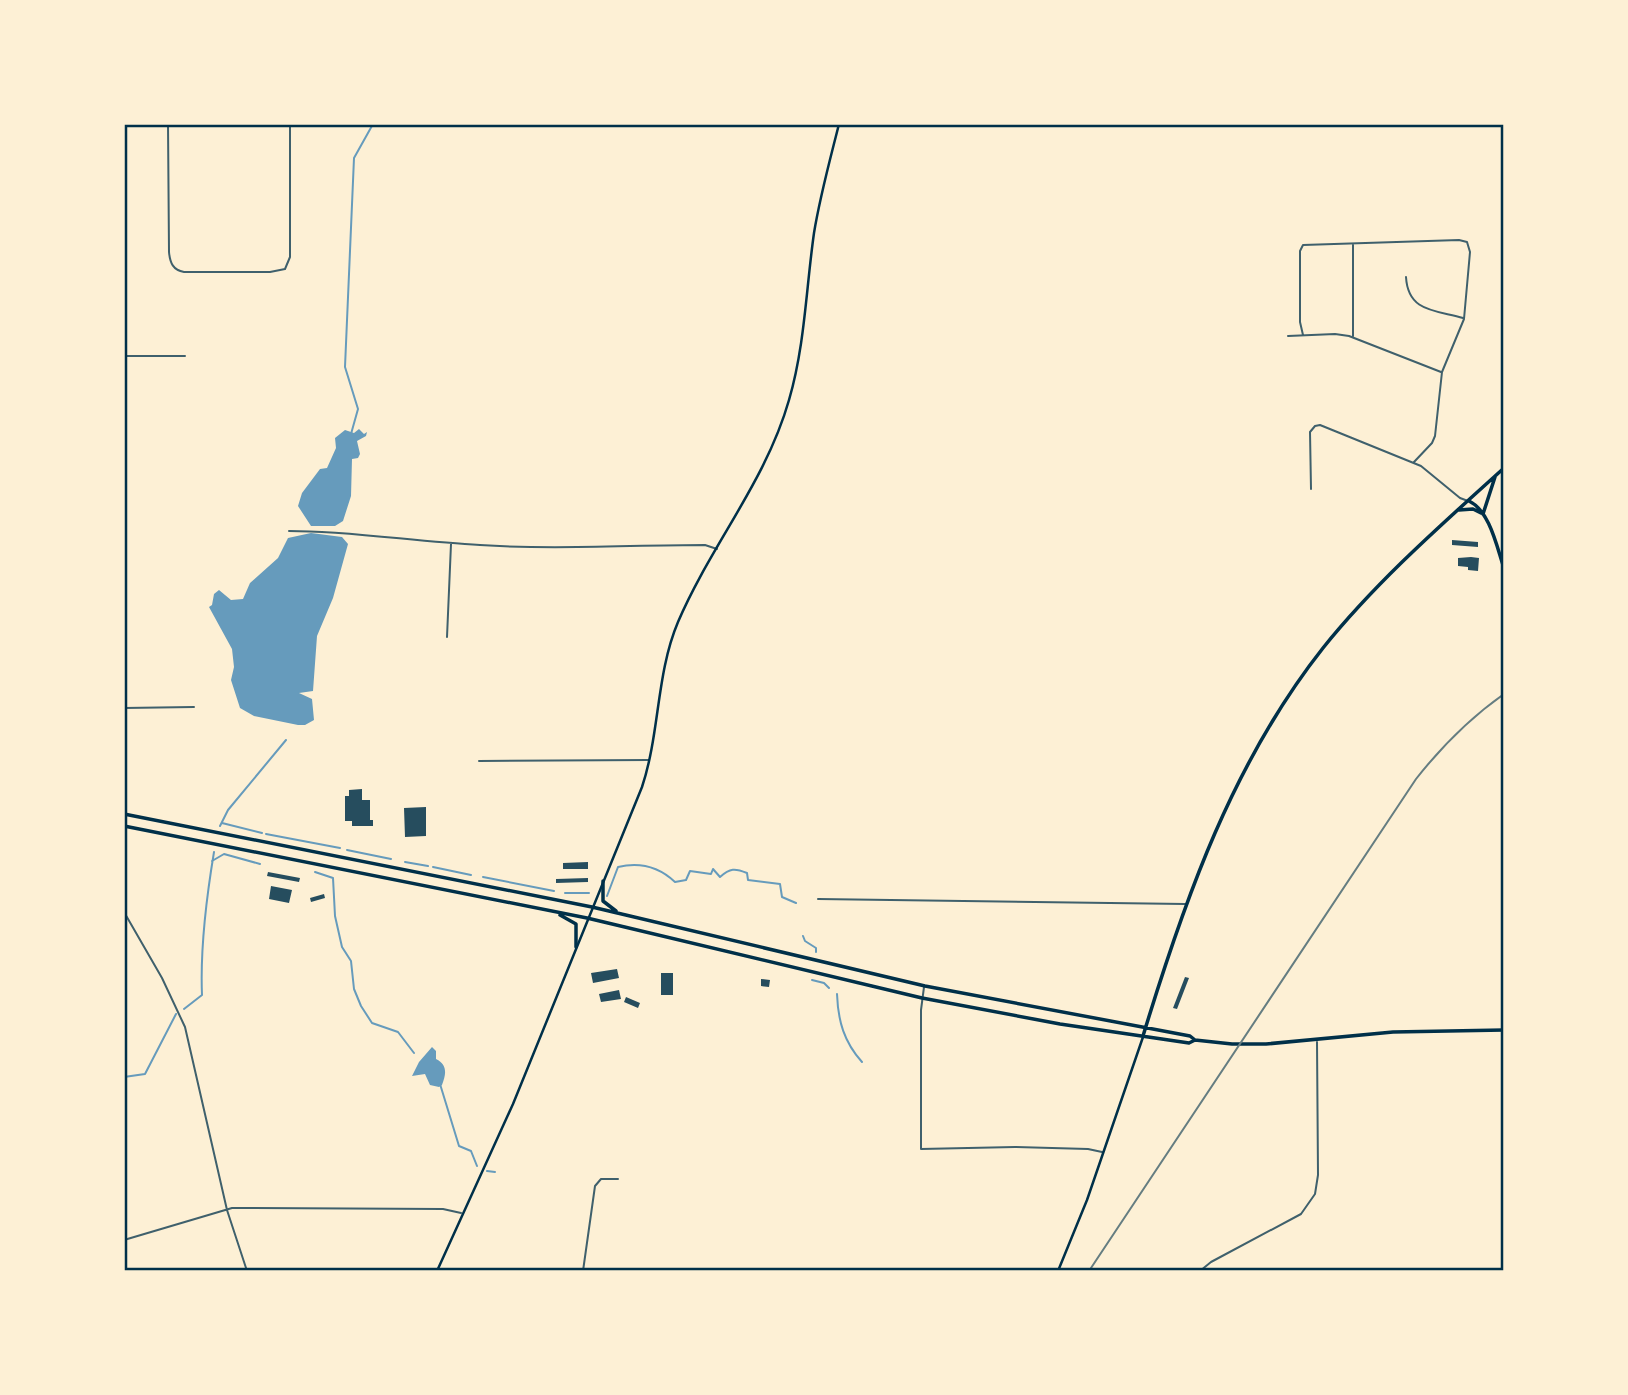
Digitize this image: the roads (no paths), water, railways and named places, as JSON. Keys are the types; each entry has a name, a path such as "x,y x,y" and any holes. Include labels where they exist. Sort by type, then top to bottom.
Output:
{"highway":[{"path":"1143,1036 1187,905 1228,800 1256,747 1289,695 1320,653 1367,598 1504,468"},
{"path":"1483,514 1495,476"},
{"path":"1469,501 1483,514 1504,568"},
{"path":"1458,510 1472,509 1483,514"},
{"path":"124,814 592,907 886,978 1190,1036 1195,1040"},
{"path":"124,826 587,918 922,998 1060,1024 1189,1043 1195,1040 1252,1045 1393,1032 1504,1030"},
{"path":"311,864 313,852"},
{"path":"396,880 398,869"},
{"path":"603,881 603,901 607,907 621,914"},
{"path":"505,902 508,891"},
{"path":"552,911 576,924 576,947"},
{"path":"676,939 679,927"},
{"path":"798,969 801,958"},
{"path":"884,989 886,978"},
{"path":"996,1013 998,1001"},
{"path":"1060,1024 1062,1013"}],"main road":[{"path":"437,1271 461,1213 513,1104 642,787 650,761 671,640 683,612 768,458 789,401 800,351 818,211 839,124"},
{"path":"1058,1271 1079,1223 1143,1036"}],"street":[{"path":"168,124 169,252 172,265 184,272 270,272 285,269 290,257 290,124"},
{"path":"1303,335 1300,322 1300,251 1303,245 1465,241 1470,246 1464,319 1442,372 1435,436 1414,462"},
{"path":"1353,242 1353,338"},
{"path":"1406,277 1412,300 1426,308 1464,319"},
{"path":"1288,336 1335,334 1353,338 1442,372"},
{"path":"124,356 185,356"},
{"path":"1311,489 1310,435 1313,427 1320,425 1414,462 1460,498 1469,501"},
{"path":"289,531 396,536 520,547 705,545 717,549"},
{"path":"447,637 452,543"},
{"path":"124,708 194,707"},
{"path":"479,761 650,761"},
{"path":"818,899 1187,905"},
{"path":"124,912 162,978 185,1027 227,1209 247,1271"},
{"path":"925,986 922,998 920,1149 1015,1147 1088,1149 1103,1152"},
{"path":"1200,1271 1211,1262 1297,1216 1311,1203 1318,1175 1317,1040"},
{"path":"583,1271 595,1186 600,1179 618,1179"},
{"path":"124,1240 227,1209 443,1209 461,1213"}],"water":[{"path":"359,429 364,434 367,432 366,436 357,441 360,454 358,458 352,459 351,496 343,521 335,526 311,526 298,506 302,493 320,469 327,468 336,448 335,438 345,430 354,433"},
{"path":"311,533 342,537 348,544 333,598 317,636 313,691 299,693 312,699 314,720 298,725 254,716 240,708 231,680 234,667 232,649 209,607 214,594 219,590 231,600 243,599 250,583 278,558 288,538"},
{"path":"432,1047 436,1051 436,1059 443,1064 445,1070 442,1085 439,1087 430,1085 425,1074 412,1076 419,1062"}],"waterway":[{"path":"351,434 358,409 345,367 354,158 373,124"},
{"path":"220,826 228,810 286,740"},
{"path":"222,823 262,833"},
{"path":"266,834 340,848"},
{"path":"347,850 391,859"},
{"path":"184,1009 202,995 204,924 214,852"},
{"path":"212,861 224,854 260,864"},
{"path":"405,862 428,866"},
{"path":"607,896 618,867 633,865 655,869 675,882 686,880 690,871 711,874 713,869 720,877 730,870 739,870 747,873 748,880 780,884 782,897 796,903"},
{"path":"433,867 471,875"},
{"path":"315,872 333,878 335,916 342,947 351,961 354,989 361,1006 372,1023 398,1032 414,1053"},
{"path":"483,877 554,891"},
{"path":"565,893 589,893"},
{"path":"803,936 805,941 816,948 816,952"},
{"path":"812,980 824,983 829,988"},
{"path":"837,994 843,1031 862,1062"},
{"path":"124,1077 145,1074 176,1014"},
{"path":"440,1084 459,1146 471,1151 477,1166"},
{"path":"487,1171 495,1172"}],"railway":[{"path":"1089,1271 1416,779 1457,733 1504,694"}]}
